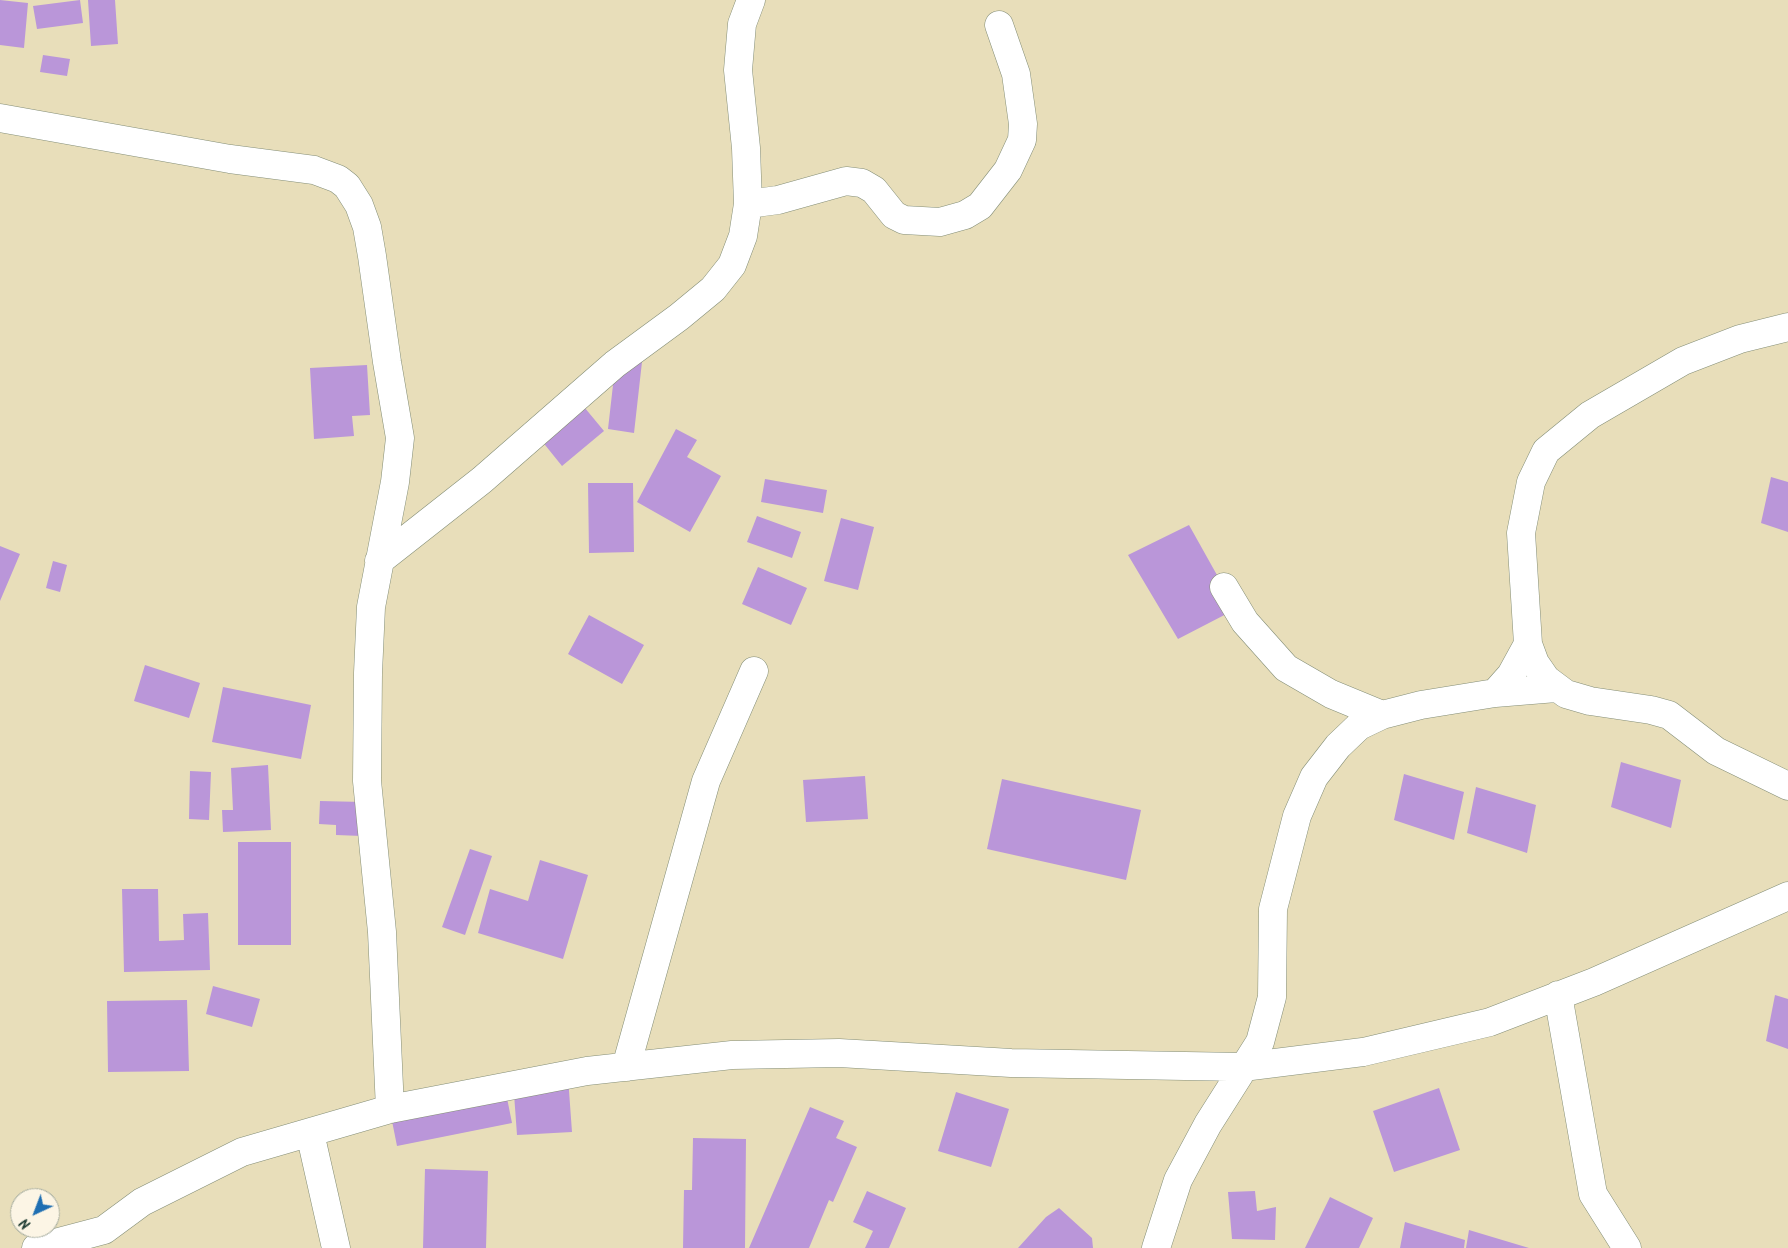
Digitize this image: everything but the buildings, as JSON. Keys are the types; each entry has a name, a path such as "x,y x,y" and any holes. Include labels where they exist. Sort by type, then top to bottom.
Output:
{"street":[{"path":"379,561 482,480 615,364 680,317 713,289 732,265 744,236 748,204 746,148 738,70 742,24 751,0"},
{"path":"748,204 778,200 846,181 862,183 874,190 894,215 904,220 940,222 965,215 980,206 1008,170 1022,140 1024,124 1018,83 999,25"},
{"path":"0,118 210,155 314,170 338,179 347,186 359,205 367,227 400,438 395,482 370,616 367,781 382,932 390,1109"},
{"path":"1556,688 1535,663 1528,644 1521,533 1531,482 1546,451 1590,415 1683,361 1740,339 1788,326"},
{"path":"1224,587 1245,622 1286,668 1331,694 1382,715"},
{"path":"1495,693 1511,675 1528,644"},
{"path":"626,1066 706,780 754,670"},
{"path":"1156,1248 1178,1180 1208,1124 1260,1042 1272,997 1273,909 1297,816 1314,777 1338,746 1359,726 1382,715 1421,705 1495,693 1556,688 1590,701 1651,710 1668,716 1716,751 1788,786"},
{"path":"36,1248 104,1230 142,1202 242,1152 390,1109 587,1071 732,1055 840,1053 1010,1064 1243,1067 1363,1052 1490,1022 1674,947 1788,896"},
{"path":"1558,995 1593,1194 1606,1219 1627,1248"},
{"path":"310,1133 336,1248"}]}
